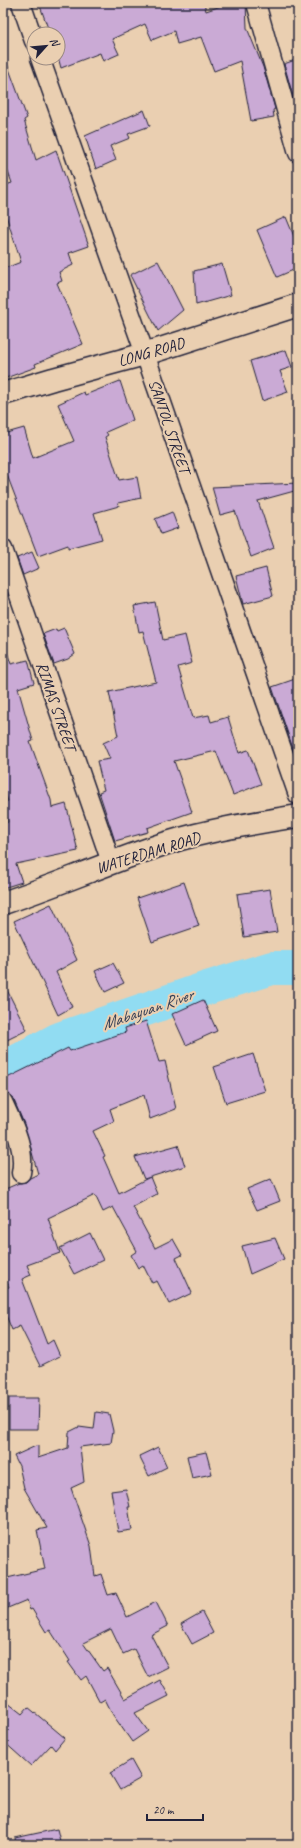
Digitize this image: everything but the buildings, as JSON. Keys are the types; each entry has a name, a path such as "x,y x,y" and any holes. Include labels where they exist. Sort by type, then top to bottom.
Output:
{"street":[{"path":"21,3 29,26"},
{"path":"256,3 298,153"},
{"name":"SANTOL STREET","path":"43,66 145,354 298,795"},
{"name":"LONG ROAD","path":"3,394 145,354 298,306"},
{"name":"RIMAS STREET","path":"3,549 111,862"},
{"name":"WATERDAM ROAD","path":"3,903 111,862 176,841 247,824 298,816"},
{"path":"3,1102 20,1145 23,1162 21,1173"}],"waterway":[{"name":"Mabayuan River","path":"3,1069 59,1039 204,989 272,968 298,968"}]}
